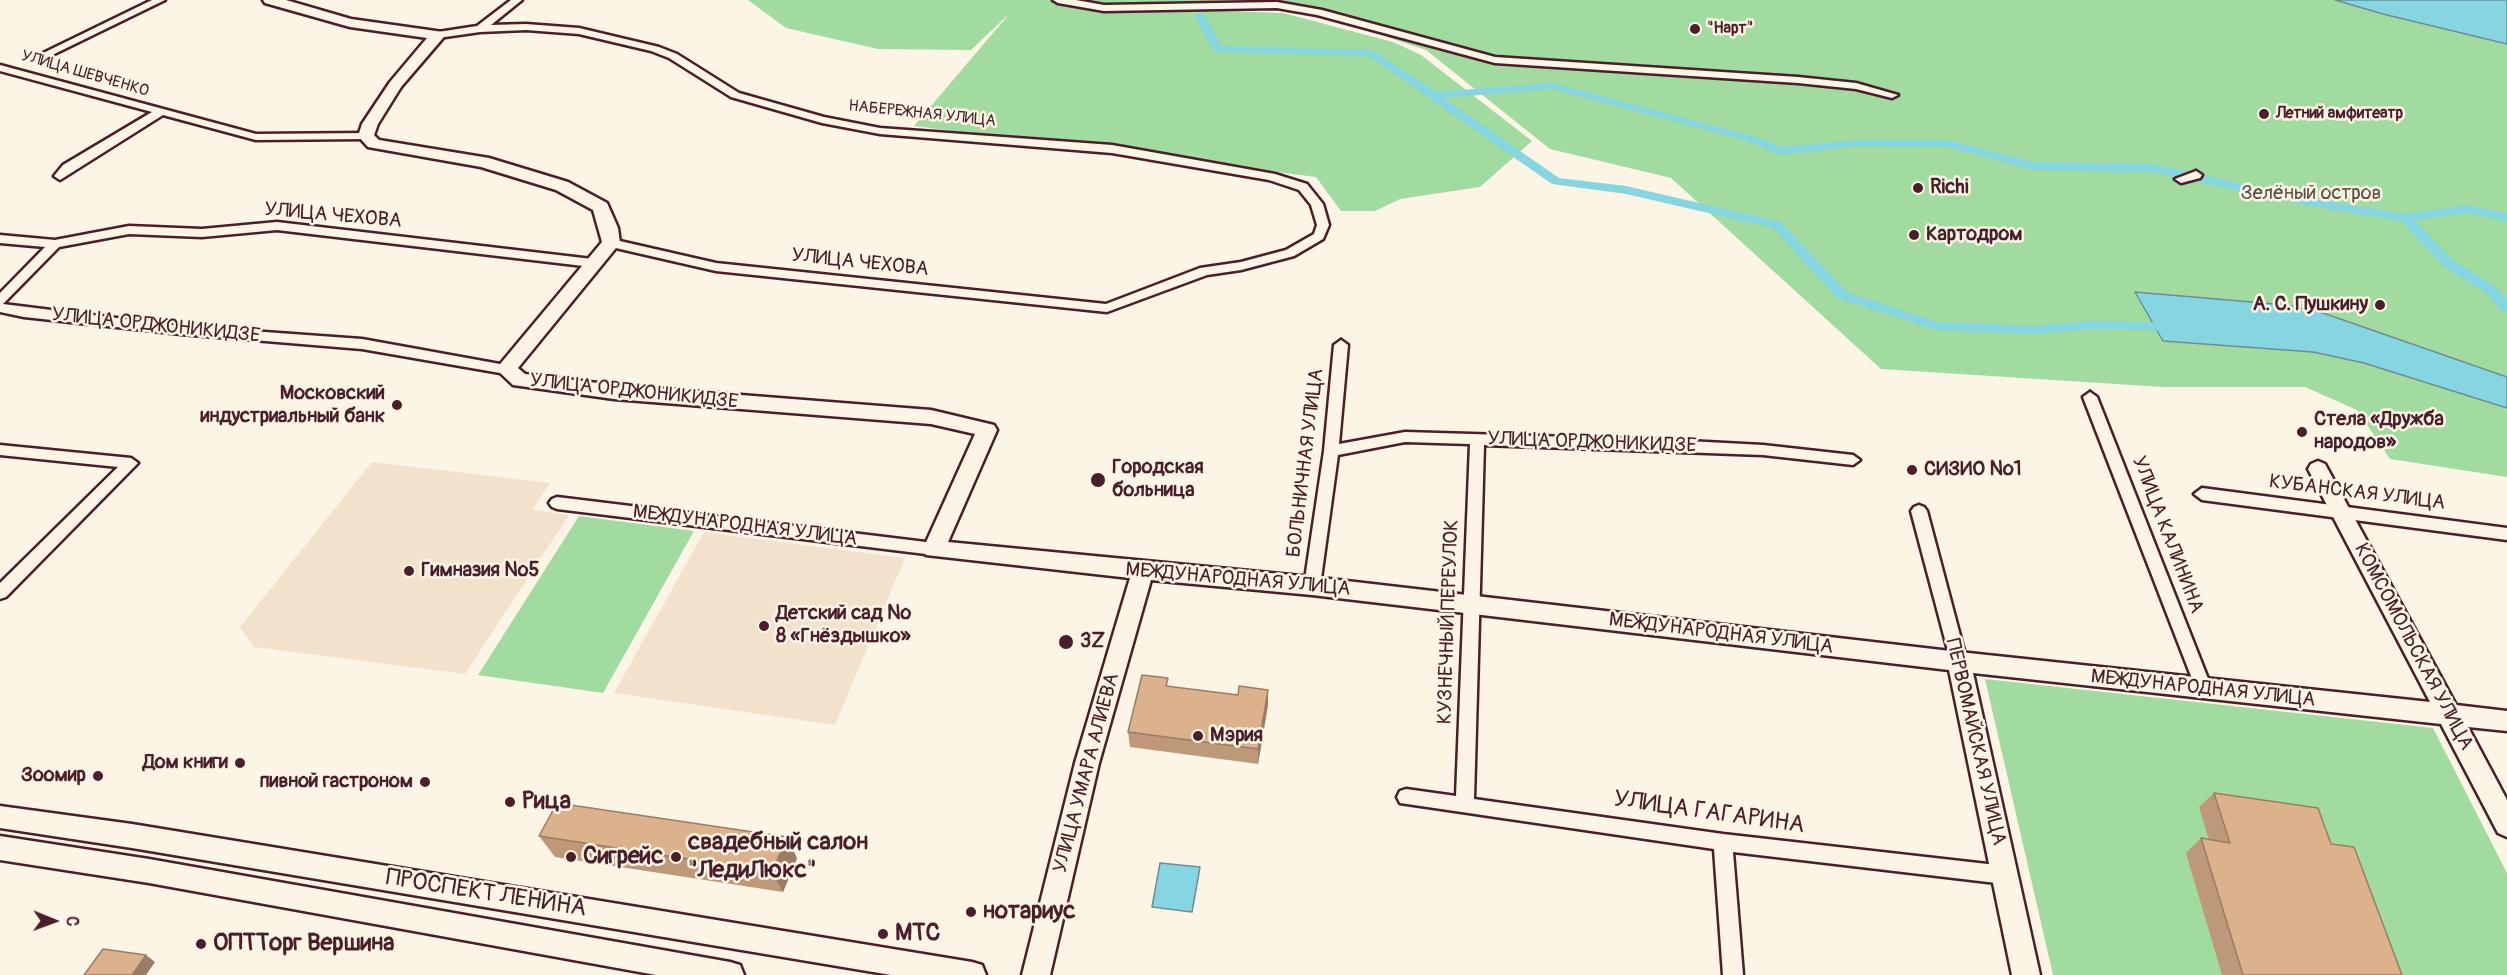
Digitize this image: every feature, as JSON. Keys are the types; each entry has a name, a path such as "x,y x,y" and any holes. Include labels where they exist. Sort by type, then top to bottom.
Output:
{"main road":[{"name":"НАБЕРЕЖНАЯ УЛИЦА","path":"270,0 350,22 438,35"},
{"path":"438,35 394,85 370,124 366,136 374,144 483,162 562,186 601,207 609,228 611,243 506,369"},
{"name":"УЛИЦА ОРДЖОНИКИДЗЕ","path":"506,369 520,380 624,393 931,417 987,430 934,549"},
{"name":"КОМСОМОЛЬСКАЯ УЛИЦА","path":"2318,469 2507,825"},
{"name":"МЕЖДУНАРОДНАЯ УЛИЦА","path":"934,549 1143,572 1312,586 1959,662 2507,721"},
{"name":"УЛИЦА УМАРА АЛИЕВА","path":"1036,975 1087,763 1143,572"},
{"name":"ПЕРВОМАЙСКАЯ УЛИЦА","path":"1959,662 2026,975"},
{"name":"ПРОСПЕКТ ЛЕНИНА","path":"0,817 132,836 972,975"},
{"name":"ПРОСПЕКТ ЛЕНИНА","path":"0,848 161,873 730,975"}],"street":[{"path":"40,57 160,0"},
{"name":"НАБЕРЕЖНАЯ УЛИЦА","path":"480,29 517,0"},
{"path":"1058,0 1104,8 1277,5 1318,12 1495,60 1798,80 1856,86 1892,95"},
{"name":"НАБЕРЕЖНАЯ УЛИЦА","path":"438,35 480,29 526,27 579,31 655,49 673,56 735,95 822,120 880,131 1112,149 1271,177 1303,187 1317,204 1323,225 1319,236 1290,253 1241,266 1205,271 1107,308"},
{"path":"0,76 6,69"},
{"name":"УЛИЦА ШЕВЧЕНКО","path":"6,69 256,137 366,136"},
{"name":"УЛИЦА ШЕВЧЕНКО","path":"60,176 67,168 160,112"},
{"path":"2181,179 2196,175"},
{"name":"УЛИЦА ЧЕХОВА","path":"0,239 55,244 129,230 202,233 277,226 592,263"},
{"name":"УЛИЦА ЧЕХОВА","path":"611,243 716,267 1107,308"},
{"path":"0,301 55,244"},
{"name":"УЛИЦА ОРДЖОНИКИДЗЕ","path":"0,308 24,313 181,330 362,344 506,369"},
{"name":"БОЛЬНИЧНАЯ УЛИЦА","path":"1312,586 1331,451 1341,345"},
{"name":"УЛИЦА КАЛИНИНА","path":"2090,397 2204,689"},
{"name":"УЛИЦА ОРДЖОНИКИДЗЕ","path":"1331,451 1405,438 1669,445 1763,450 1853,460"},
{"name":"КУЗНЕЧНЫЙ ПЕРЕУЛОК","path":"1465,804 1477,440"},
{"path":"0,450 131,463 0,593"},
{"name":"КУБАНСКАЯ УЛИЦА","path":"2202,494 2507,534"},
{"name":"МЕЖДУНАРОДНАЯ УЛИЦА","path":"557,503 934,549"},
{"name":"ПЕРВОМАЙСКАЯ УЛИЦА","path":"1919,511 1959,662"},
{"name":"УЛИЦА ГАГАРИНА","path":"1406,797 1723,842 2005,875"},
{"path":"1723,842 1733,975"}],"shaded area":[{"name":"Гимназия №5","path":"372,462 550,483 532,510 569,515 465,674 254,647 240,627"},
{"name":"Детский сад № 8 «Гнёздышко»","path":"704,532 905,558 835,725 614,693"}],"green space":[{"name":"Зелёный остров","path":"748,0 2507,0 2507,477 2390,459 2357,410 2305,387 2163,387 1881,369 1671,178 1550,149 1426,50 1281,2 1127,8 1283,13 1393,42 1421,55 1532,141 1480,187 1400,199 1375,211 1341,211 1316,177 914,126 1010,13 971,50 878,49 786,28"},
{"path":"579,516 694,531 603,693 478,675"},
{"path":"1985,679 2433,728 2507,873 2507,975 2053,975"}],"water":[{"path":"2335,0 2507,0 2507,44 2383,14"},
{"path":"2135,292 2286,305 2323,313 2507,377 2507,408 2364,363 2313,352 2163,341"},
{"path":"1160,863 1200,867 1192,912 1152,907"}],"building":[{"name":"Мэрия","path":"1142,675 1168,678 1166,686 1238,695 1239,686 1268,690 1258,749 1128,732"},
{"path":"2214,793 2318,808 2331,844 2354,847 2402,975 2243,975 2201,838 2230,843"},
{"path":"557,803 787,837 772,872 539,836"},
{"path":"103,949 146,955 132,975 84,975"}],"waterway":[{"path":"1200,16 1217,49 1372,53 1434,96"},
{"path":"1434,96 1552,86 1748,138 1781,151 1856,143 1947,144 2033,166 2151,168 2309,202 2405,218"},
{"path":"1434,96 1556,181 1626,190 1777,225 1842,295 1936,326 2034,330 2092,325 2175,327"},
{"path":"2405,218 2469,209 2507,218"},
{"path":"2405,218 2448,263 2492,291 2507,308"}],"place":[{"name":"\"Нарт\"","path":"1695,29"},
{"name":"Летний амфитеатр","path":"2264,114"},
{"name":"Richi","path":"1918,188"},
{"name":"Картодром","path":"1914,235"},
{"name":"А. С. Пушкину","path":"2380,305"},
{"name":"Московский индустриальный банк","path":"397,405"},
{"name":"Стела «Дружба народов»","path":"2302,432"},
{"name":"СИЗИО №1","path":"1912,470"},
{"name":"Городская больница","path":"1098,480"},
{"name":"Гимназия №5","path":"409,571"},
{"name":"Детский сад № 8 «Гнёздышко»","path":"764,626"},
{"name":"3Z","path":"1066,642"},
{"name":"Мэрия","path":"1198,736"},
{"name":"Дом книги","path":"240,763"},
{"name":"Зоомир","path":"98,776"},
{"name":"пивной гастроном","path":"425,782"},
{"name":"Рица","path":"510,802"},
{"name":"Сигрейс","path":"571,857"},
{"name":"свадебный салон \"ЛедиЛюкс\"","path":"676,857"},
{"name":"нотариус","path":"971,912"},
{"name":"МТС","path":"883,934"},
{"name":"ОПТТорг Вершина","path":"201,944"}]}
